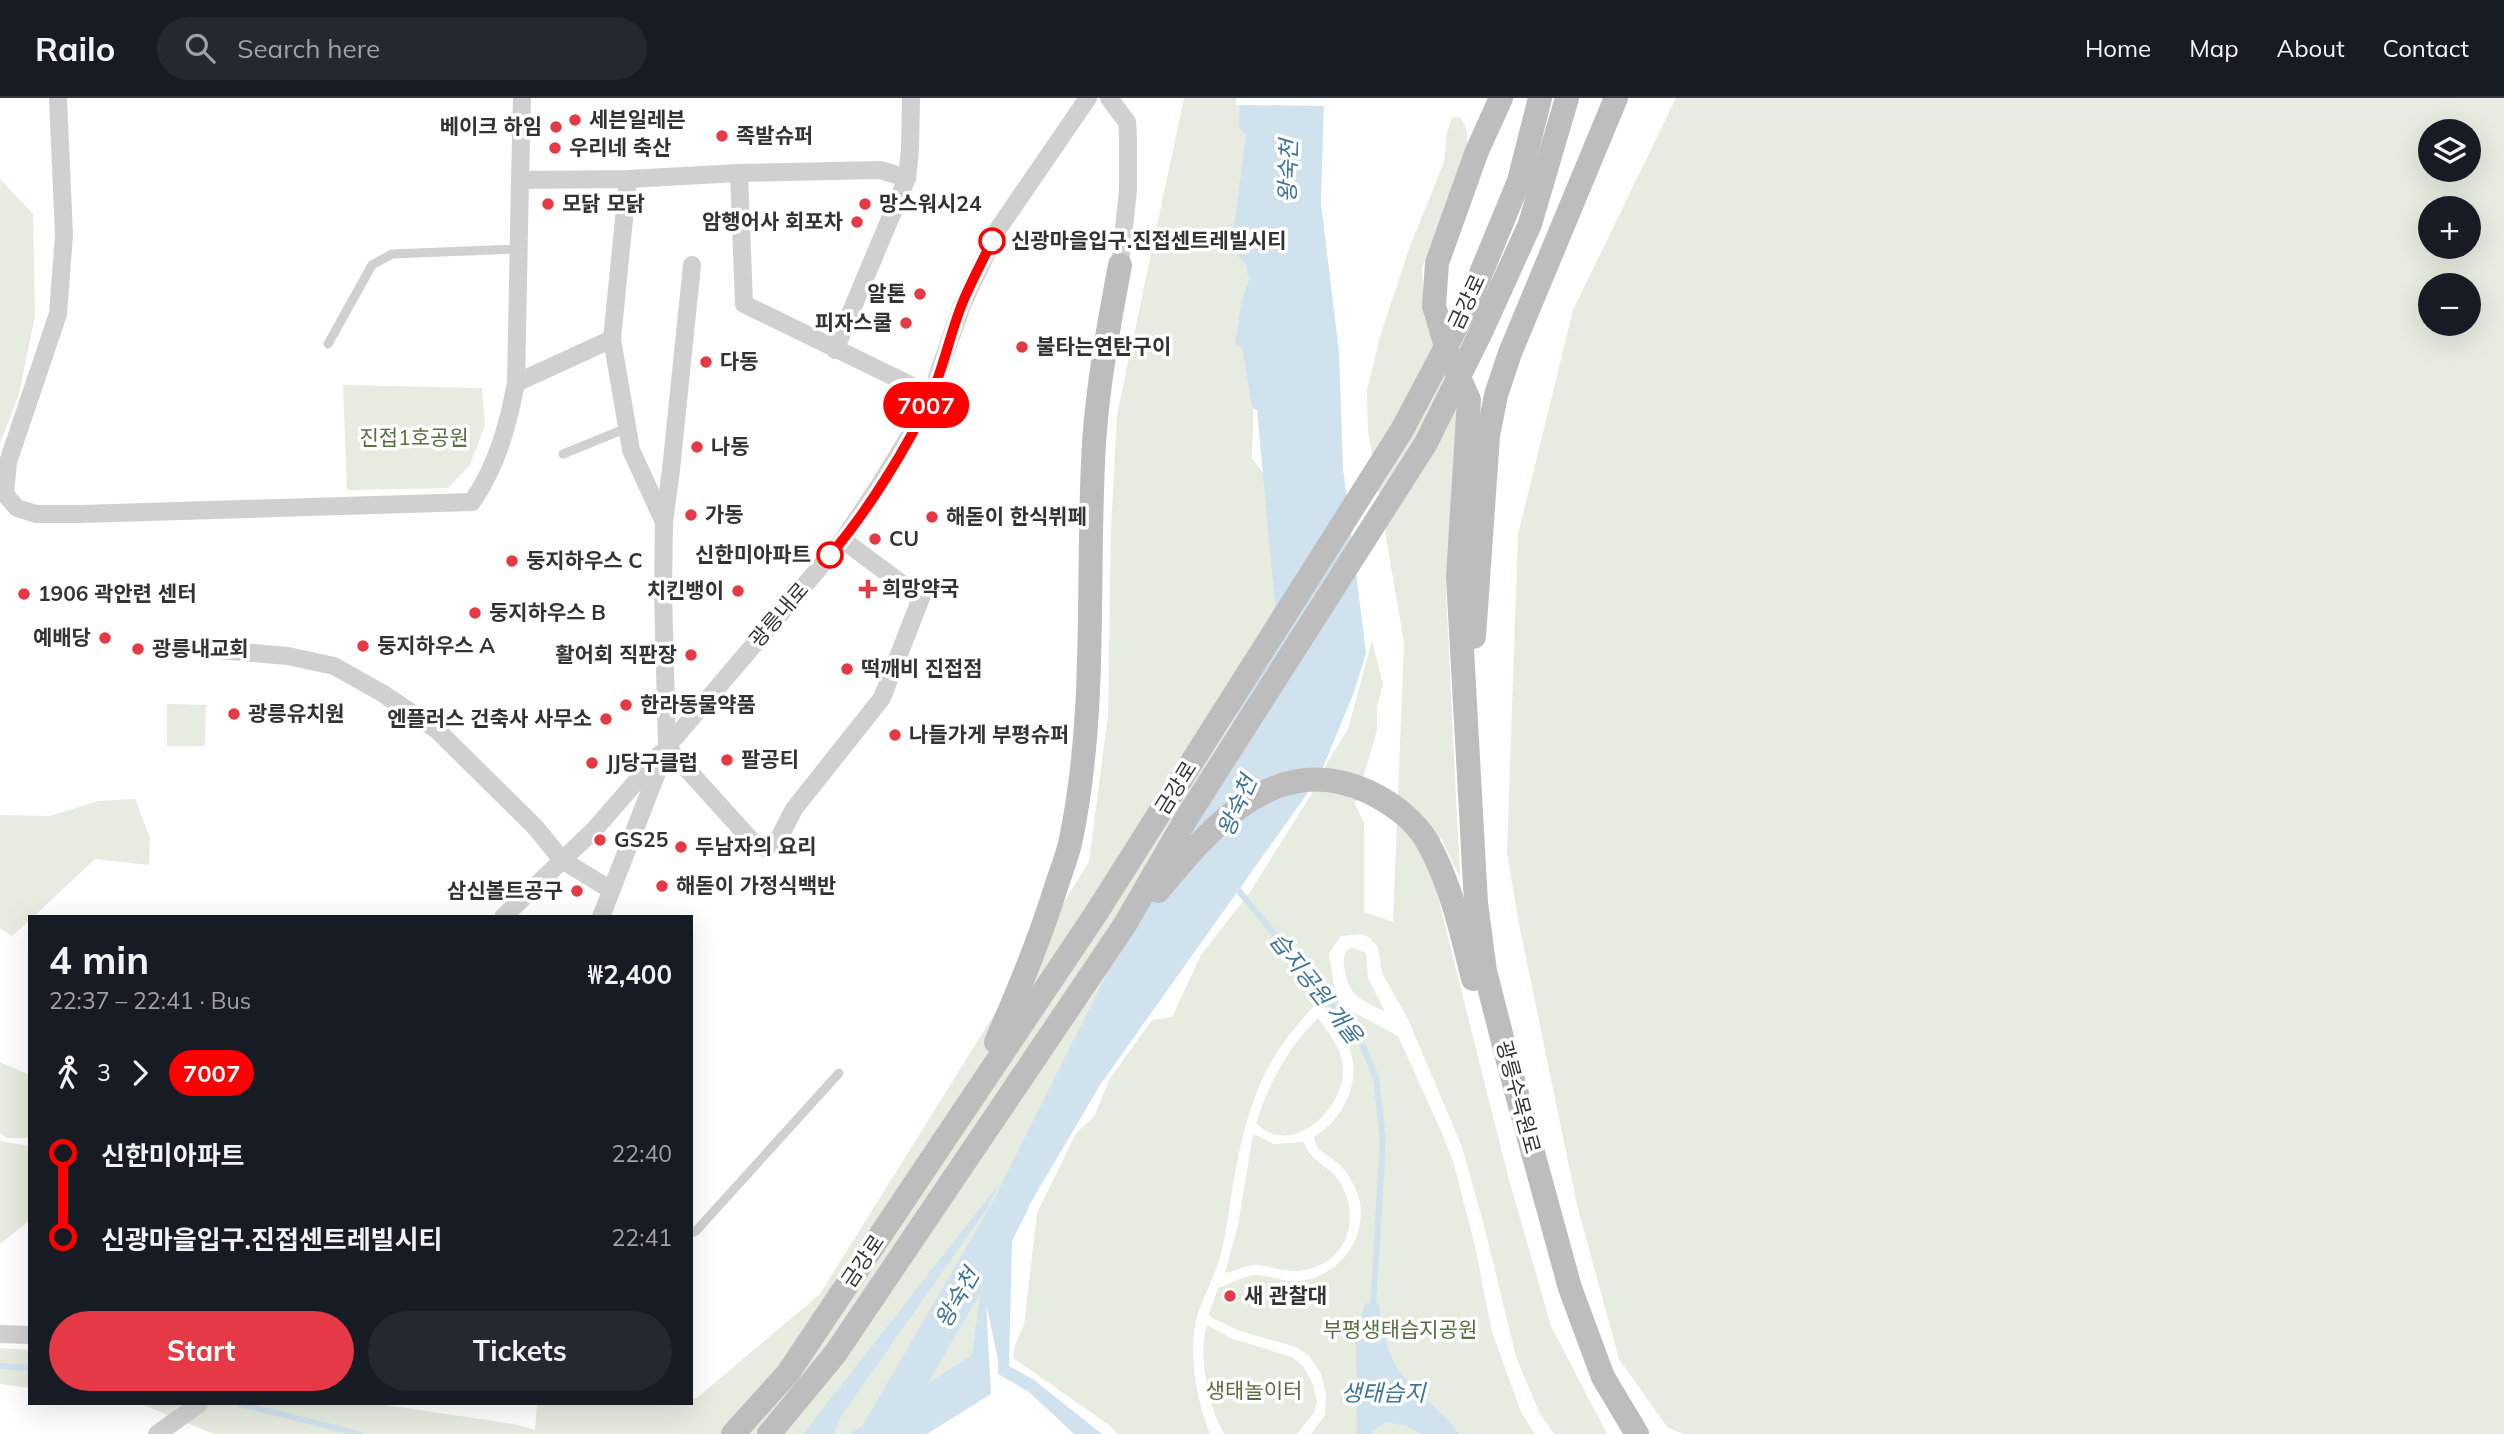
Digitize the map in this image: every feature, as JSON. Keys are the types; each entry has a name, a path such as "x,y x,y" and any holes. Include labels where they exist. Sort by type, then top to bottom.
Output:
{"main road":[{"path":"1466,743 1458,577 1469,400 1448,354 1434,306 1437,263 1464,184 1500,98"},
{"path":"1466,743 1489,436 1496,395 1510,353 1616,98"},
{"name":"금강로","path":"733,1434 788,1373 1095,915 1402,430 1467,307 1518,181 1539,102"},
{"name":"금강로","path":"769,1434 835,1354 1124,926 1186,819 1426,443 1530,224 1565,105"},
{"path":"966,1107 1030,964 1070,841 1085,754 1090,674 1094,443 1100,378 1120,265"},
{"name":"광릉수목원로","path":"1466,743 1476,903 1485,971 1564,1265 1603,1377 1637,1434"},
{"path":"1124,926 1192,849 1228,815 1252,797 1285,783 1313,780 1352,784 1392,805 1413,823 1427,841 1454,907 1504,1107 1531,1186 1564,1265"}],"street":[{"path":"58,98 64,235 58,314 8,462 5,495 17,508 36,514 472,502 486,482 509,423 516,383 522,98"},
{"path":"835,350 907,178 911,98"},
{"name":"광릉내로","path":"602,915 667,747 843,540 912,432 931,395 962,305 998,229 1088,98"},
{"path":"1109,98 1127,122 1128,190 1120,265"},
{"path":"520,180 880,170 907,178"},
{"path":"740,173 744,304 931,395"},
{"path":"628,179 612,339 631,450 663,522"},
{"path":"692,265 671,470 663,522 667,747 752,841 765,848 778,840 794,808 883,698 922,598 843,540"},
{"path":"516,383 612,339"},
{"path":"206,649 288,656 334,666 382,693 437,730 536,828 562,860 611,890"},
{"path":"505,915 595,829 667,747"},
{"path":"0,1334 28,1335"},
{"path":"157,1434 198,1405"}],"lane":[{"path":"328,344 372,265 393,254 519,249"},
{"path":"563,454 627,428"},
{"path":"693,1232 839,1073"}],"green space":[{"path":"1184,98 1263,98 1252,458 1296,519 1328,638 993,1249 983,1361 865,1434 214,1434 143,1405 386,1405 514,1424 535,1430 537,1405 693,1405 693,1398 697,1398 820,1294 1089,862 1108,715 1111,528 1117,415"},
{"path":"1676,98 2504,98 2504,1434 1684,1434 1668,1428 1619,1359 1577,1205 1518,919 1507,852 1518,535 1573,310"},
{"name":"부평생태습지공원","path":"1459,117 1467,135 1465,155 1422,268 1424,316 1459,410 1446,592 1460,878 1441,838 1424,857 1430,865 1508,1176 1551,1326 1607,1434 1554,1434 1539,1412 1516,1357 1462,1147 1408,1019 1382,973 1378,948 1370,938 1361,934 1341,936 1329,953 1335,993 1346,1008 1398,1036 1453,1161 1475,1246 1492,1332 1521,1412 1535,1434 1311,1434 1325,1415 1326,1394 1321,1374 1309,1356 1296,1347 1240,1331 1209,1314 1218,1288 1254,1275 1290,1281 1312,1278 1339,1263 1357,1237 1360,1206 1356,1190 1341,1166 1319,1149 1314,1137 1332,1123 1339,1113 1353,1080 1352,1057 1346,1042 1320,1000 1300,1021 1271,1063 1251,1107 1244,1131 1221,1253 1198,1313 1193,1343 1197,1390 1210,1434 1118,1434 1013,1358 1015,1345 1024,1325 1037,1213 1076,1133 1094,1117 1109,1080 1152,1020 1172,1017 1201,955 1250,892 1309,798 1348,729 1372,641 1383,684 1377,707 1377,731 1355,804 1364,823 1364,912 1393,922 1404,643 1368,431 1367,390 1381,333 1409,249 1444,162 1447,133 1452,118"},
{"path":"0,179 33,214 35,316 19,394 0,443"},
{"name":"진접1호공원","path":"343,385 482,388 485,425 470,465 448,488 347,490"},
{"path":"167,704 206,705 205,746 167,746"},
{"path":"135,799 150,838 149,865 95,859 35,915 28,915 28,922 12,936 0,928 0,815 50,816 98,801"},
{"path":"1354,948 1366,953 1368,978 1385,1012 1358,997 1350,987 1344,959 1348,949"},
{"path":"1318,1018 1334,1040 1342,1059 1342,1082 1336,1097 1327,1112 1300,1132 1285,1135 1270,1133 1256,1123 1267,1094 1297,1041"},
{"path":"0,1062 28,1074 28,1138 7,1138 0,1133"},
{"path":"1253,1134 1274,1144 1304,1142 1310,1154 1339,1181 1349,1209 1347,1236 1332,1258 1320,1265 1293,1271 1253,1265 1225,1273 1238,1225"},
{"path":"0,1141 28,1146 28,1222 0,1244"},
{"name":"생태놀이터","path":"1207,1325 1230,1338 1292,1357 1303,1366 1313,1384 1317,1402 1314,1413 1297,1434 1224,1434 1206,1381 1203,1350"},
{"path":"0,1348 28,1350 28,1388 0,1384"}],"water":[{"path":"1240,98 1324,98 1321,203 1339,352 1343,468 1366,653 1354,692 1319,777 1100,1085 1030,1204 1012,1241 1009,1366 1034,1380 1102,1434 1074,1434 1029,1392 998,1374 998,1360 986,1303 991,1394 927,1434 850,1434 972,1355 992,1203 1257,674 1293,592 1283,439 1265,444 1263,415 1252,407 1242,347 1235,345 1241,304 1249,280 1246,264 1231,249 1246,135 1239,128"},
{"path":"999,1184 986,1210 841,1416 834,1434 803,1434"},
{"name":"생태습지","path":"1365,1303 1379,1304 1387,1344 1400,1371 1459,1434 1421,1434 1407,1426 1386,1422 1371,1434 1357,1434 1356,1338"}],"pier":[{"path":"1236,98 1327,98 1327,106 1236,105"}],"waterway":[{"name":"왕숙천","path":"1273,393 1295,630"},
{"name":"습지공원 개울","path":"1234,885 1359,1037 1376,1078 1383,1139 1373,1309"},
{"name":"왕숙천","path":"878,1434 1010,1207"},
{"path":"0,1366 28,1368"},
{"path":"244,1405 359,1434"}],"bus line":[{"name":"7007","path":"830,555 843,540 912,432 931,395 962,305 992,241"}],"place":[{"name":"세븐일레븐","path":"575,120"},
{"name":"베이크 하임","path":"556,127"},
{"name":"족발슈퍼","path":"722,136"},
{"name":"우리네 축산","path":"555,148"},
{"name":"모닭 모닭","path":"548,204"},
{"name":"망스워시24","path":"865,204"},
{"name":"암행어사 회포차","path":"857,222"},
{"name":"신광마을입구.진접센트레빌시티","path":"992,241"},
{"name":"알톤","path":"920,294"},
{"name":"피자스쿨","path":"906,323"},
{"name":"불타는연탄구이","path":"1022,347"},
{"name":"다동","path":"706,362"},
{"name":"나동","path":"697,447"},
{"name":"가동","path":"691,515"},
{"name":"해돋이 한식뷔페","path":"932,517"},
{"name":"CU","path":"875,539"},
{"name":"신한미아파트","path":"830,555"},
{"name":"둥지하우스 C","path":"512,561"},
{"name":"희망약국","path":"868,589"},
{"name":"치킨뱅이","path":"738,591"},
{"name":"1906 곽안련 센터","path":"24,594"},
{"name":"둥지하우스 B","path":"475,613"},
{"name":"예배당","path":"105,638"},
{"name":"둥지하우스 A","path":"363,646"},
{"name":"광릉내교회","path":"138,649"},
{"name":"활어회 직판장","path":"691,655"},
{"name":"떡깨비 진접점","path":"847,669"},
{"name":"한라동물약품","path":"626,705"},
{"name":"광릉유치원","path":"234,714"},
{"name":"엔플러스 건축사 사무소","path":"606,719"},
{"name":"나들가게 부평슈퍼","path":"895,735"},
{"name":"팔공티","path":"727,760"},
{"name":"JJ당구클럽","path":"592,763"},
{"name":"GS25","path":"600,840"},
{"name":"두남자의 요리","path":"681,847"},
{"name":"해돋이 가정식백반","path":"662,886"},
{"name":"삼신볼트공구","path":"577,891"},
{"name":"새 관찰대","path":"1230,1296"}]}
